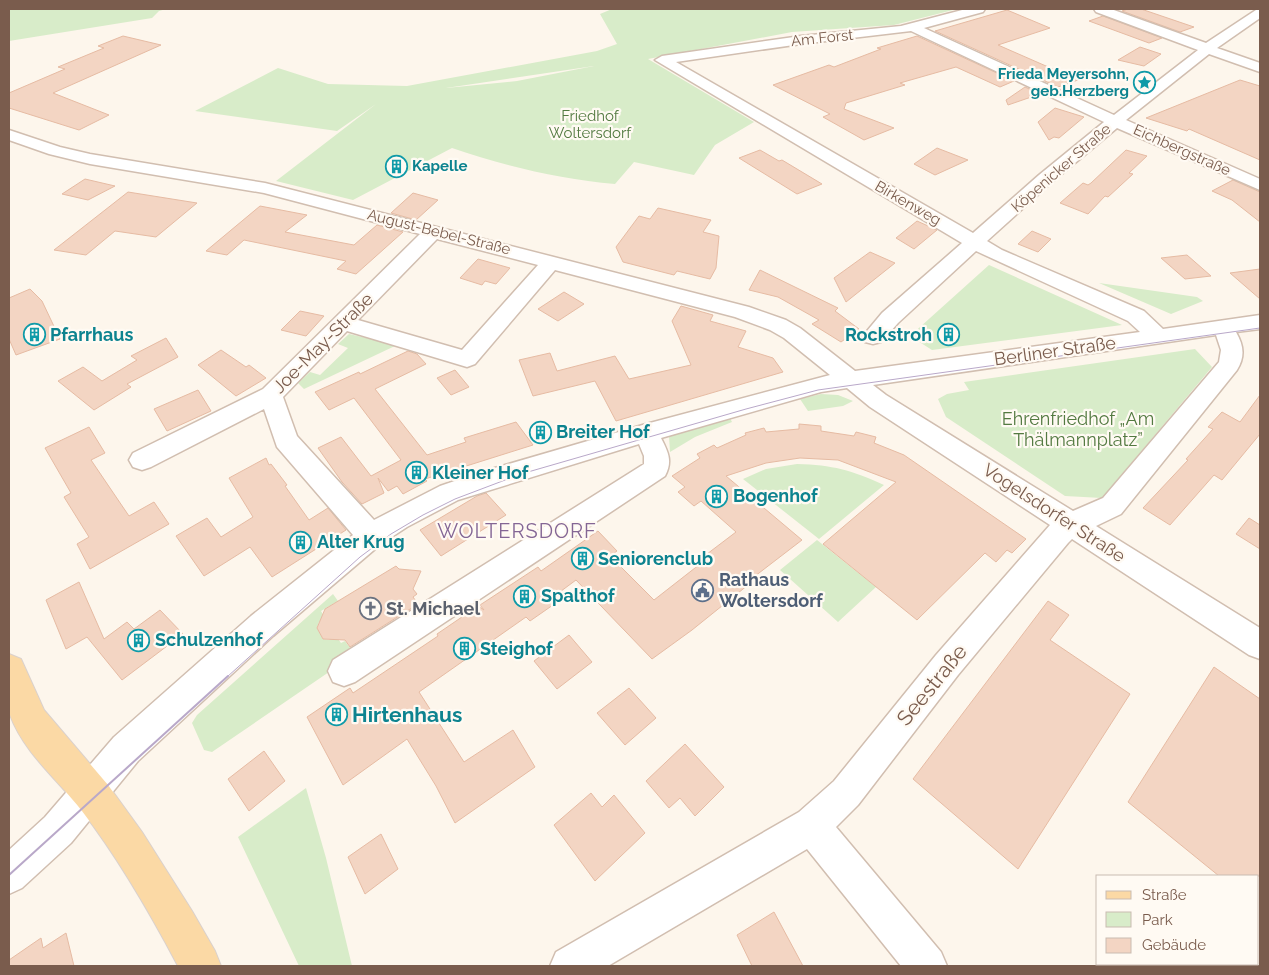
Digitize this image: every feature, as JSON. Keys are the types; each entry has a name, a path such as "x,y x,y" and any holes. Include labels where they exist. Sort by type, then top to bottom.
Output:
{"main road":[{"path":"9,670 18,694 34,726 91,792 154,882 200,966"}],"street":[{"name":"Am Forst","path":"662,60 775,43 902,30 979,9"},
{"path":"1100,9 1260,68"},
{"name":"Köpenicker Straße","path":"874,337 890,318 976,243 1045,179 1208,48 1260,13"},
{"name":"Eichbergstraße","path":"912,27 1115,121 1260,185"},
{"name":"Birkenweg","path":"662,60 994,254 1136,316 1158,337"},
{"name":"August-Bebel-Straße","path":"9,135 90,159 266,188 742,312 778,325 808,344 849,379"},
{"name":"Joe-May-Straße","path":"142,460 271,395 434,231"},
{"path":"344,323 467,359 551,262"},
{"name":"Berliner Straße","path":"9,875 58,830 126,749 262,626 278,615 371,536 406,514 461,488 770,397 849,379 1158,337 1226,334 1260,322"},
{"name":"Seestraße","path":"570,966 782,844 812,825 846,793 947,665 1058,535 1072,524 1105,511 1115,503 1229,365 1233,352 1226,334"},
{"name":"Vogelsdorfer Straße","path":"849,379 878,401 1260,645"},
{"path":"271,395 286,440 371,536"},
{"path":"344,671 656,469 657,456 646,433"},
{"path":"812,825 831,852 927,966"}],"green space":[{"path":"9,9 166,9 159,11 152,18 9,41"},
{"name":"Friedhof Woltersdorf","path":"612,9 957,9 894,25 792,32 648,59 754,122 715,145 694,175 634,162 615,184 594,182 532,171 452,148 353,200 276,181 376,104 337,131 195,111 278,68 328,84 407,86 597,51 617,44 600,14","holes":["594,66 517,81 446,88"]},
{"path":"989,265 1122,325 932,350 910,336"},
{"path":"1099,283 1197,297 1203,301 1171,314"},
{"path":"349,334 397,345 304,389 298,383 310,372 320,375 348,348 338,344"},
{"name":"Ehrenfriedhof „Am Thälmannplatz”","path":"1195,349 1212,367 1102,498 1065,496 946,417 938,399 947,394 969,390 964,382"},
{"path":"821,394 838,395 853,401 843,406 808,411 800,399"},
{"path":"729,416 732,422 695,437 670,452 669,436"},
{"path":"797,464 842,469 884,485 819,539 743,479 766,469"},
{"path":"817,540 876,587 838,622 780,570"},
{"path":"333,594 338,601 321,611 325,618 319,622 317,628 323,639 329,640 336,636 341,643 345,641 351,649 348,659 212,752 204,750 192,723 197,715"},
{"path":"306,788 326,858 352,966 299,966 238,837"}],"building":[{"path":"1141,9 1194,27 1180,32 1122,11"},
{"path":"1007,10 1050,28 998,45 1078,80 1058,87 935,31"},
{"path":"1103,16 1162,38 1149,43 1089,21"},
{"path":"123,36 161,45 53,93 109,115 79,130 9,108 9,93 65,69 58,67 104,48 98,46"},
{"path":"917,36 1014,81 1000,87 956,67 900,83 905,85 846,103 844,109 894,128 864,140 823,117 830,114 773,85 829,65 834,67 881,49 877,48"},
{"path":"1140,47 1161,54 1144,66 1118,60"},
{"path":"1240,80 1260,86 1260,160 1189,129 1187,131 1146,118"},
{"path":"1025,87 1040,94 1008,105 1006,100"},
{"path":"1055,108 1084,117 1059,138 1054,137 1049,140 1038,122"},
{"path":"937,148 968,160 935,175 914,164"},
{"path":"760,150 779,161 782,160 822,184 797,194 739,158"},
{"path":"1126,150 1147,156 1129,173 1133,174 1108,197 1105,196 1088,214 1060,203 1083,183 1088,185 1091,183"},
{"path":"85,179 115,186 88,200 62,194"},
{"path":"1233,180 1260,192 1260,222 1232,200 1212,191"},
{"path":"128,192 197,203 156,237 115,231 86,255 54,250"},
{"path":"413,193 438,200 416,220 391,213"},
{"path":"260,206 307,215 285,232 354,245 377,225 403,232 356,274 337,269 346,261 244,240 227,255 206,251"},
{"path":"658,208 711,220 703,232 719,236 716,268 710,279 677,271 674,275 623,262 616,247 639,216 650,219"},
{"path":"917,221 937,230 914,249 896,238"},
{"path":"1032,231 1051,239 1038,252 1018,244"},
{"path":"870,252 895,263 846,302 834,278"},
{"path":"1187,255 1211,276 1185,279 1161,258"},
{"path":"478,259 510,268 496,284 485,281 482,285 460,278"},
{"path":"1260,269 1260,299 1230,273"},
{"path":"760,270 838,308 835,311 859,329 841,342 812,324 819,320 778,297 749,290"},
{"path":"30,289 42,301 60,339 16,355 9,339 9,298"},
{"path":"564,292 584,304 558,321 538,309"},
{"path":"681,306 713,315 710,321 746,331 738,347 773,358 783,372 616,421 595,381 533,396 519,360 550,353 557,371 615,356 629,379 691,365 672,321"},
{"path":"300,311 324,316 306,336 281,330"},
{"path":"166,338 178,357 127,384 131,387 94,410 58,381 83,367 102,381 137,360 131,356"},
{"path":"221,350 246,367 249,365 266,378 236,396 198,365"},
{"path":"408,351 417,354 426,364 375,389 427,455 466,442 464,438 516,422 533,445 425,479 427,481 403,494 397,486 388,491 378,478 384,493 362,504 342,482 318,448 341,437 371,476 401,460 354,398 329,410 315,392 359,372 360,374"},
{"path":"455,370 469,387 451,395 437,378"},
{"path":"198,390 211,411 167,431 154,409"},
{"path":"1260,395 1260,434 1222,480 1214,475 1170,525 1143,508 1188,460 1186,459 1213,429 1208,427 1222,412 1240,422"},
{"path":"799,424 821,426 821,431 854,436 856,432 876,437 874,443 904,455 1026,539 1012,553 1007,550 996,562 985,553 917,620 823,544 896,482 838,460 800,458 766,463 726,476 802,540 746,583 748,585 692,630 652,659 576,580 549,600 553,605 530,621 526,617 419,692 464,762 513,730 535,767 455,823 436,786 407,739 343,785 307,717 350,688 353,693 438,636 437,634 478,606 484,610 480,605 538,567 541,571 598,531 617,551 610,556 654,600 709,557 707,554 736,532 701,501 694,506 678,492 685,487 672,476 700,458 697,454 714,445 717,448 746,435 745,433 764,428 766,432 799,429"},
{"path":"89,427 105,453 91,460 129,516 154,502 169,524 90,569 77,544 89,537 64,497 71,493 45,448"},
{"path":"266,458 269,465 271,464 287,485 285,486 309,520 328,508 346,530 272,577 250,547 204,576 176,536 207,518 221,537 253,517 229,478"},
{"path":"486,493 506,515 441,556 420,530 477,496"},
{"path":"1249,518 1260,525 1260,549 1236,534"},
{"name":"St. Michael","path":"396,566 399,569 421,571 413,589 417,594 413,597 418,604 350,647 345,640 323,639 317,628 325,609"},
{"path":"79,582 104,639 127,622 134,629 160,610 183,634 122,680 87,637 66,649 46,600"},
{"path":"1048,601 1069,615 1050,640 1130,694 1018,869 913,779"},
{"path":"569,635 592,662 557,689 534,661"},
{"path":"1214,667 1260,699 1260,876 1218,875 1128,802"},
{"path":"629,688 656,718 625,745 597,713"},
{"path":"685,744 724,787 695,816 680,798 669,808 646,781"},
{"path":"264,751 285,781 249,811 228,779"},
{"path":"591,793 602,807 614,795 645,833 595,881 554,825"},
{"path":"381,834 398,869 365,894 348,857"},
{"path":"774,912 803,966 752,966 737,935"},
{"path":"66,933 74,966 9,966 9,960 41,938 43,948"}],"tram line":[{"path":"227,677 360,557 391,534 455,499 521,474 818,390 1260,328"},
{"path":"9,875 228,676"}],"place":[{"name":"Frieda Meyersohn, geb.Herzberg","path":"1145,83"},
{"name":"Kapelle","path":"396,166"},
{"name":"Pfarrhaus","path":"34,335"},
{"name":"Rockstroh","path":"948,335"},
{"name":"Breiter Hof","path":"540,432"},
{"name":"Kleiner Hof","path":"416,473"},
{"name":"Bogenhof","path":"717,496"},
{"name":"Alter Krug","path":"301,542"},
{"name":"Seniorenclub","path":"582,559"},
{"name":"Rathaus Woltersdorf","path":"703,590"},
{"name":"Spalthof","path":"525,596"},
{"name":"St. Michael","path":"370,609"},
{"name":"Schulzenhof","path":"139,640"},
{"name":"Steighof","path":"464,649"},
{"name":"Hirtenhaus","path":"336,715"}],"district":[{"name":"WOLTERSDORF","path":"517,531"}]}
